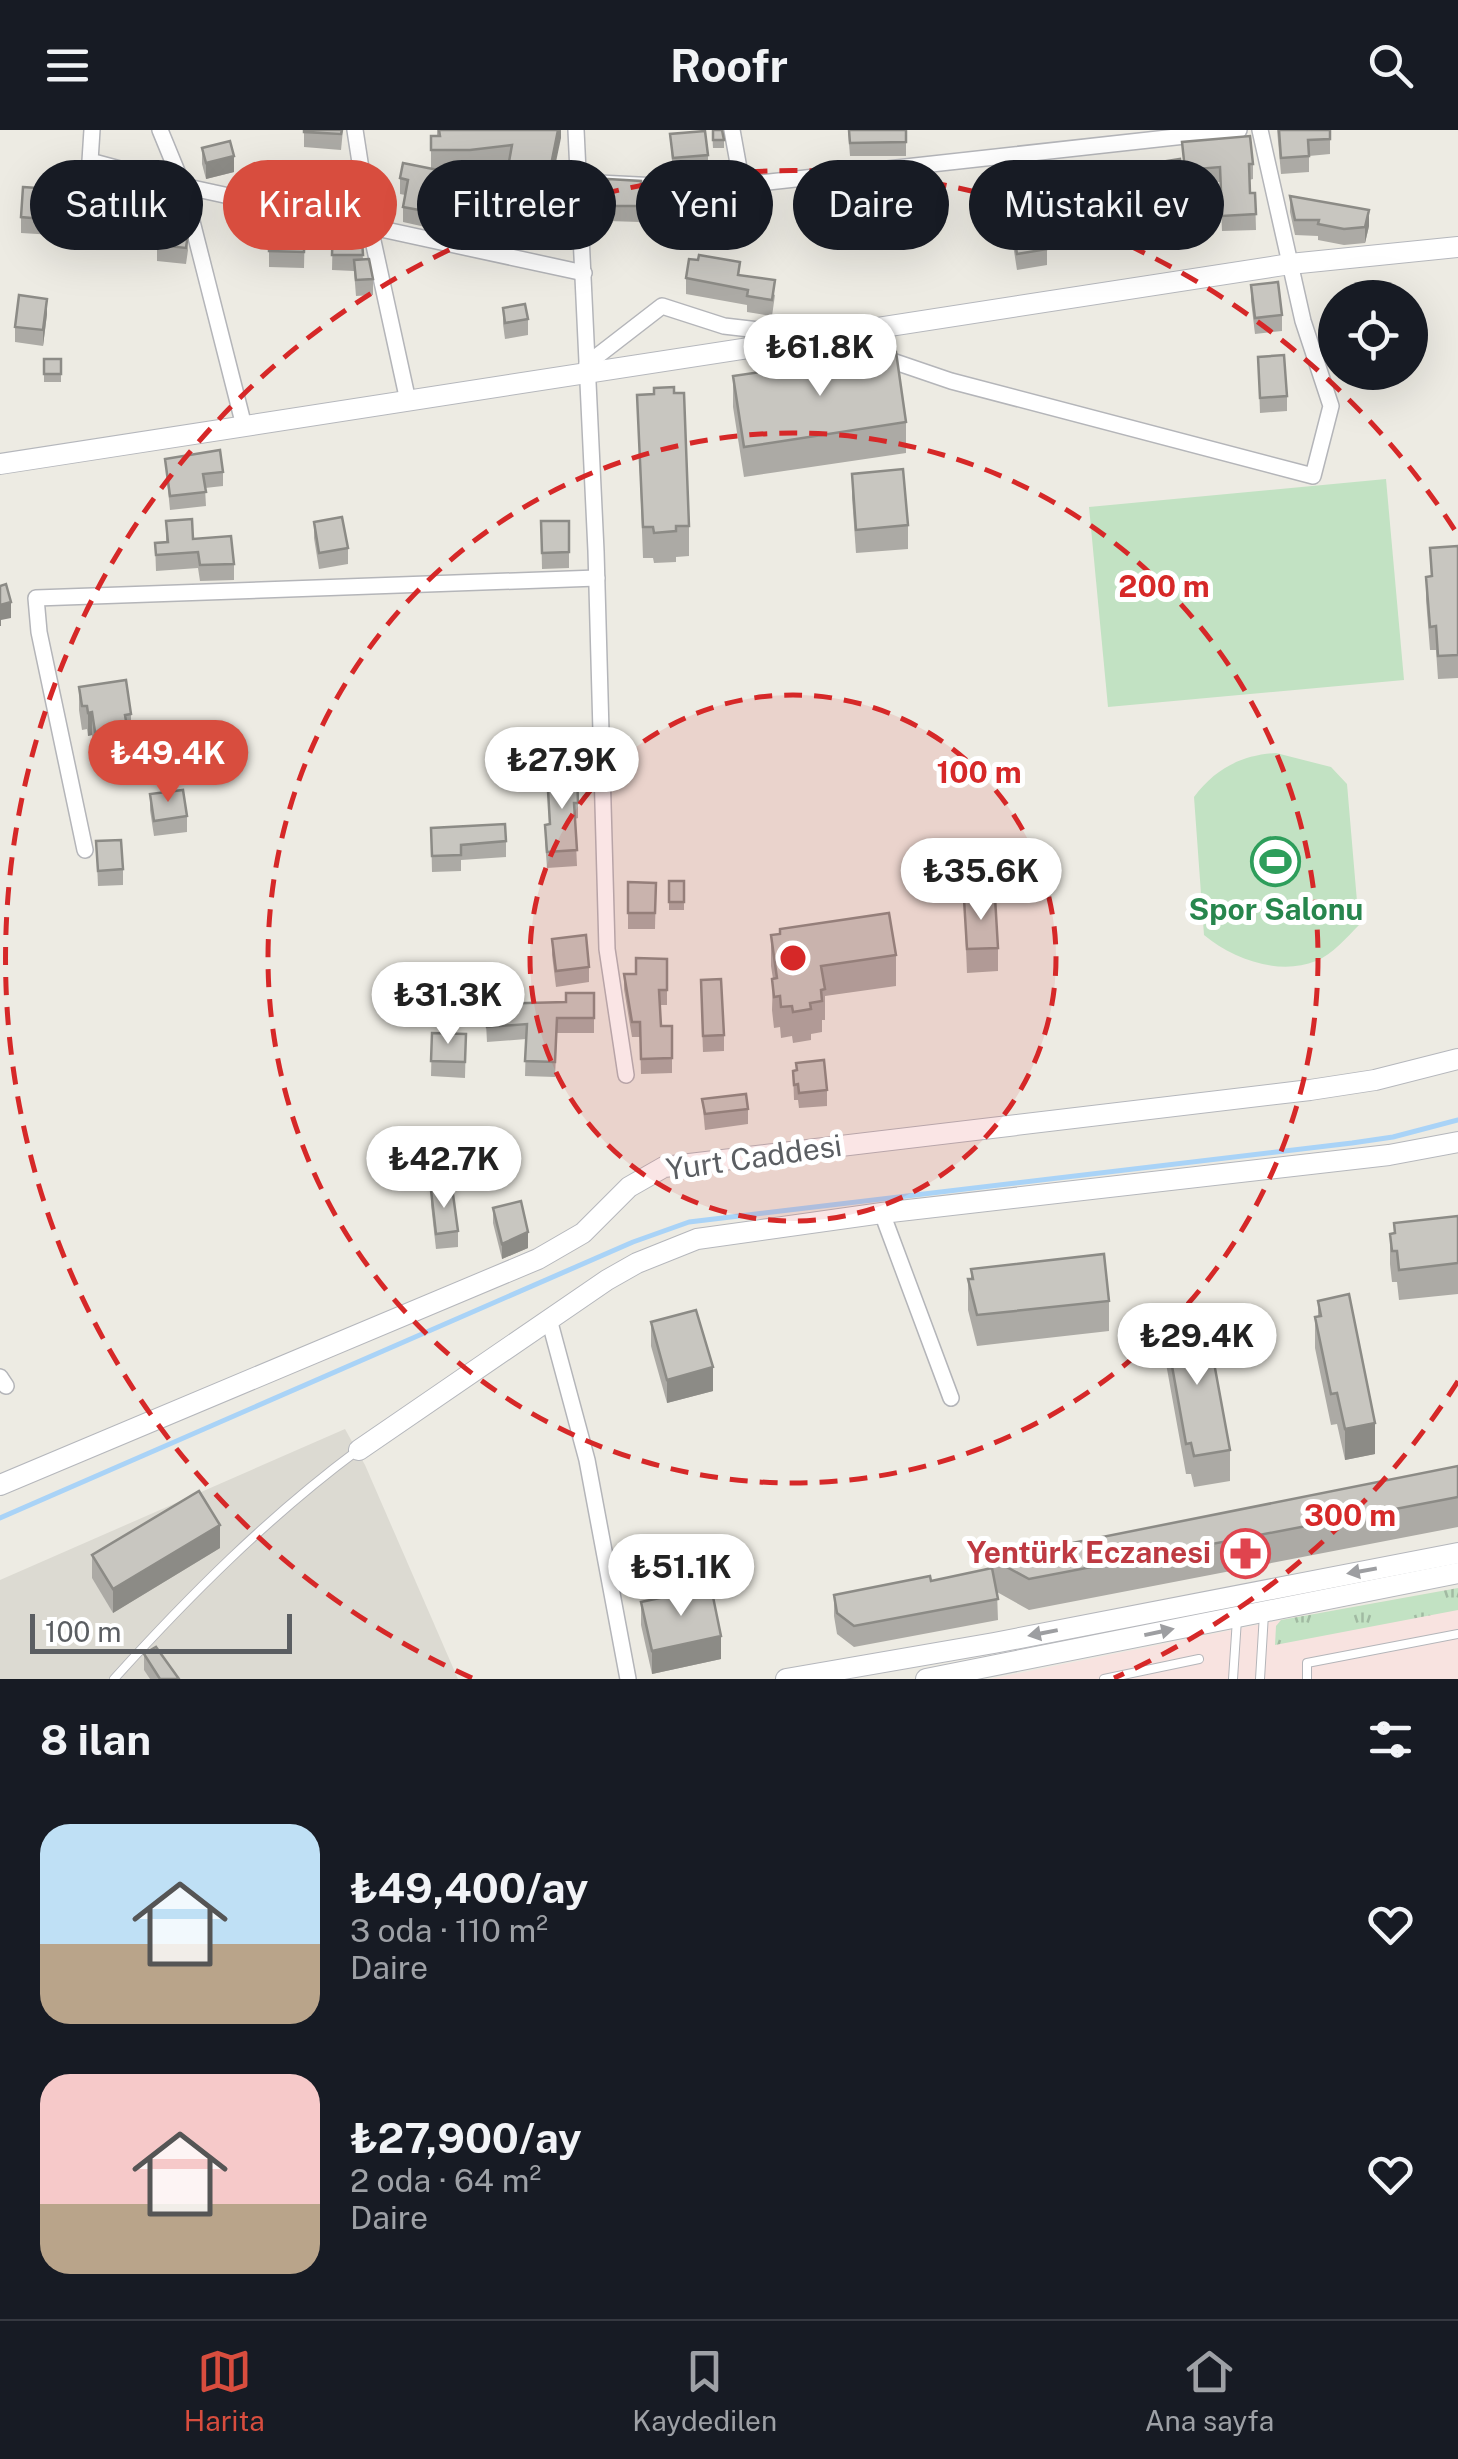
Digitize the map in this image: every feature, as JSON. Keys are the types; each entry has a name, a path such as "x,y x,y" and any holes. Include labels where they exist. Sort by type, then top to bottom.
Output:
{"street":[{"path":"90,160 92,130"},
{"path":"160,130 172,160"},
{"path":"355,130 360,160"},
{"path":"576,130 578,160"},
{"path":"732,130 737,160"},
{"path":"773,182 1238,130"},
{"path":"588,368 662,306 724,326 819,337 951,381 1313,476 1331,406 1304,322 1260,130"},
{"path":"397,233 584,273"},
{"path":"0,464 408,401 588,368 819,337 1290,264 1458,247"},
{"path":"199,250 244,426"},
{"path":"375,250 408,401"},
{"path":"583,250 607,949 626,1074"},
{"path":"85,850 39,632 36,598 596,578"},
{"name":"Yurt Caddesi","path":"0,1485 538,1259 583,1232 628,1187 664,1167 1310,1090 1375,1080 1458,1059"},
{"path":"359,1450 637,1262 679,1244 768,1227 1389,1155 1458,1142"},
{"path":"882,1213 952,1398"},
{"path":"549,1319 587,1460 628,1679"},
{"path":"786,1679 1458,1553"},
{"path":"926,1679 1458,1573"}],"lane":[{"path":"114,1679 165,1622 248,1541 359,1450"},
{"path":"1233,1679 1237,1616 1251,1591 1264,1611 1260,1679"},
{"path":"1307,1679 1307,1663 1458,1634"},
{"path":"1104,1679 1199,1659"}],"shaded area":[{"path":"345,1429 365,1465 458,1679 0,1679 0,1580"},
{"path":"1458,1588 1458,1679 990,1679 1281,1620"}],"green space":[{"path":"1386,479 1404,680 1108,707 1089,507"},
{"name":"Spor Salonu","path":"1276,753 1331,767 1347,784 1359,925 1322,958 1287,967 1242,958 1204,935 1194,797 1230,765"},
{"path":"1458,1588 1458,1610 1275,1645 1276,1626 1281,1620"}],"building":[{"path":"304,130 342,130 341,134"},
{"path":"439,130 558,130 552,160 509,160 512,145 431,150 431,136 440,136"},
{"path":"713,130 722,130 724,140 713,140"},
{"path":"849,130 906,130 906,142 850,143"},
{"path":"1279,130 1330,130 1330,139 1308,140 1309,156 1281,158"},
{"path":"705,131 708,155 673,158 670,134"},
{"path":"1250,136 1250,193 1255,193 1256,214 1224,216 1224,160 1184,160 1182,142"},
{"path":"230,141 234,156 206,163 202,148"},
{"path":"403,163 417,166 417,210 403,207 408,180 400,178"},
{"path":"616,179 636,181 636,206 616,206"},
{"path":"23,187 30,187 30,218 21,217"},
{"path":"1290,196 1369,210 1365,227 1344,229 1318,224 1319,220 1295,220"},
{"path":"332,250 363,250 363,255 332,255"},
{"path":"699,255 740,262 738,275 775,280 772,300 747,296 748,290 686,278 689,259 698,260"},
{"path":"369,259 373,279 356,280 354,260"},
{"path":"1278,282 1282,315 1255,318 1251,285"},
{"path":"19,295 47,299 43,330 15,327"},
{"path":"525,304 528,319 505,323 503,308"},
{"path":"896,352 906,422 744,447 733,376"},
{"path":"1284,355 1287,396 1260,398 1258,357"},
{"path":"44,359 61,359 61,374 44,374"},
{"path":"674,387 674,393 684,393 689,526 654,533 653,527 643,527 637,395 654,394 654,388"},
{"path":"220,450 223,472 203,474 206,492 170,496 165,459"},
{"path":"903,469 908,525 856,530 852,474"},
{"path":"342,517 348,548 319,553 314,522"},
{"path":"192,519 193,539 231,536 234,564 200,565 198,552 156,555 155,543 168,542 166,521"},
{"path":"541,521 569,521 569,552 542,553"},
{"path":"1458,546 1458,655 1438,656 1436,626 1430,627 1426,577 1432,576 1430,548"},
{"path":"6,584 11,602 0,605 0,586"},
{"path":"126,680 131,714 125,715 127,727 95,732 92,712 82,706 79,687"},
{"path":"577,772 577,850 547,852 547,774"},
{"path":"183,790 187,816 154,821 150,794"},
{"path":"505,824 506,841 461,845 461,855 432,856 431,828"},
{"path":"121,840 123,869 98,871 96,841"},
{"path":"669,881 684,881 684,902 669,902"},
{"path":"628,882 656,883 655,913 628,913"},
{"path":"995,897 998,948 967,949 964,899"},
{"path":"889,913 896,955 821,966 825,989 821,990 822,1001 810,1003 811,1009 793,1012 792,1006 781,1007 780,996 774,997 772,979 777,978 771,935 780,934 780,929"},
{"path":"586,935 589,967 556,971 552,939"},
{"path":"636,958 667,959 667,990 659,990 661,1026 672,1026 672,1058 641,1059 640,1022 632,1022 624,974 636,974"},
{"path":"721,979 724,1035 703,1036 701,980"},
{"path":"566,993 594,993 594,1018 557,1018 555,1062 525,1061 527,1024 487,1027 485,1004 566,1002"},
{"path":"432,1033 466,1034 465,1062 431,1061"},
{"path":"824,1060 827,1090 799,1093 798,1084 794,1085 796,1063"},
{"path":"746,1094 748,1109 705,1114 702,1099"},
{"path":"452,1187 458,1231 436,1234 431,1190"},
{"path":"521,1201 528,1232 502,1244 493,1208"},
{"path":"1458,1216 1458,1263 1399,1270 1390,1234 1395,1233 1394,1223"},
{"path":"1104,1254 1109,1301 977,1315 968,1279 973,1279 971,1269"},
{"path":"1349,1294 1375,1423 1345,1429 1337,1393 1331,1394 1315,1317 1321,1316 1318,1301"},
{"path":"696,1310 713,1367 667,1380 651,1322"},
{"path":"1206,1319 1230,1450 1194,1456 1191,1443 1186,1444 1165,1327"},
{"path":"1458,1466 1458,1497 1029,1579 992,1559"},
{"path":"199,1491 220,1525 113,1589 92,1555"},
{"path":"992,1568 998,1599 854,1626 837,1613 834,1595"},
{"path":"711,1587 721,1636 652,1651 641,1602"},
{"path":"156,1647 179,1679 160,1679 144,1654"}],"waterway":[{"path":"0,1518 633,1242 689,1222 1352,1143 1458,1120"}],"place":[{"name":"Spor Salonu","path":"1276,861"},
{"name":"Yentürk Eczanesi","path":"1246,1553"}]}
